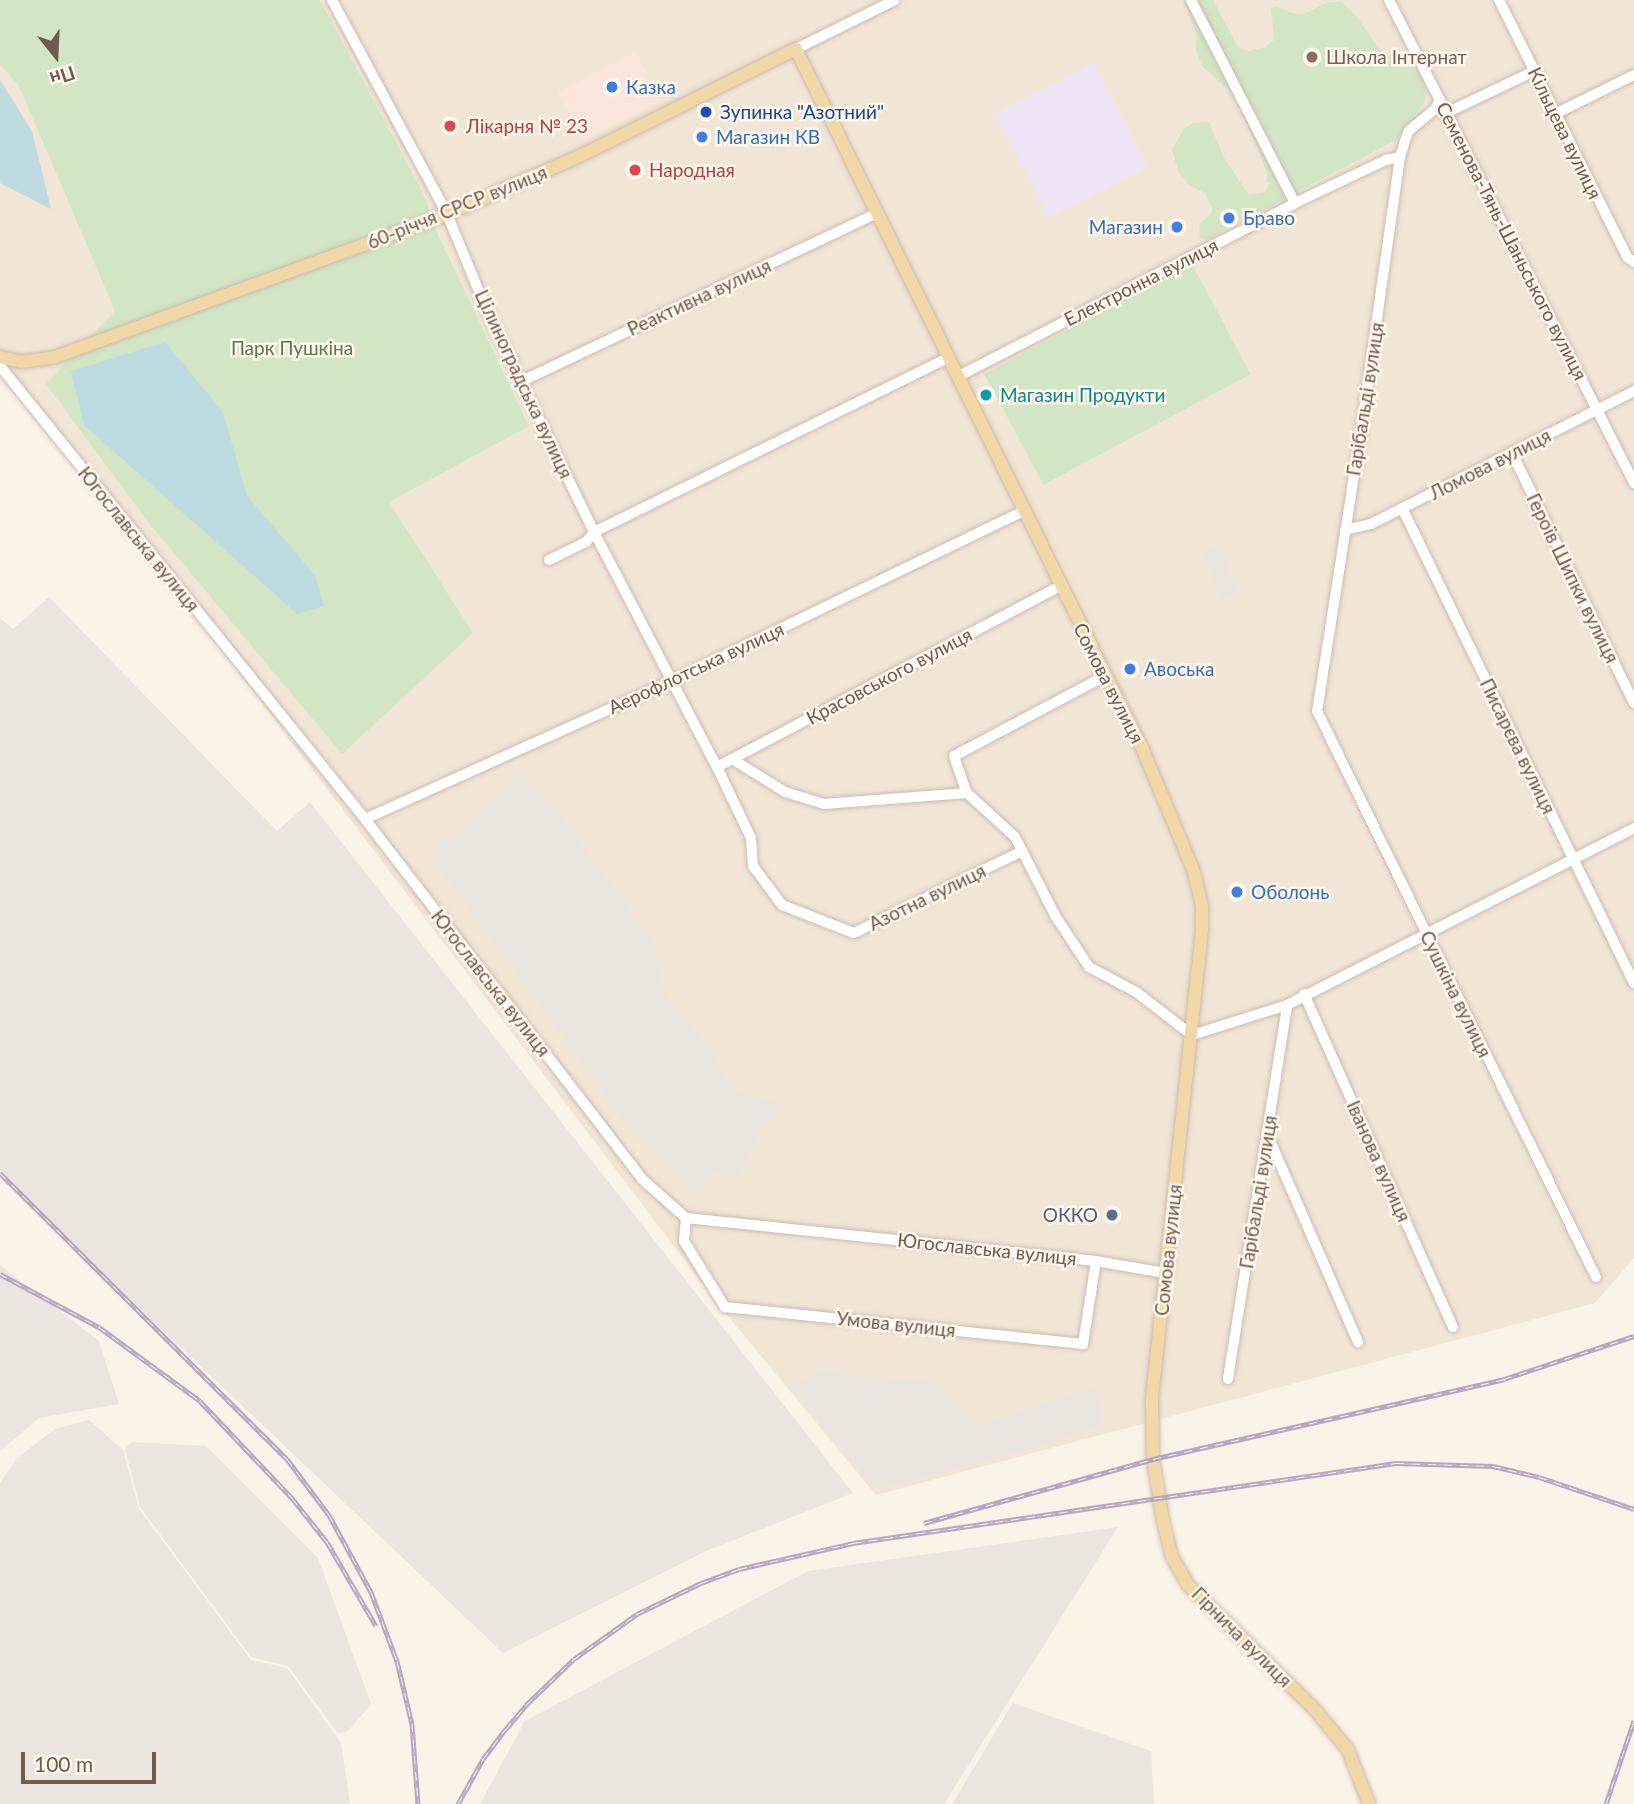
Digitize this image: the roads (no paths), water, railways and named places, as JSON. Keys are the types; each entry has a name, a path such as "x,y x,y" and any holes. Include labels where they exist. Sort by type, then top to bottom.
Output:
{"main road":[{"name":"60-річчя СРСР вулиця","path":"0,357 21,362 55,357 447,214 582,155 796,49"},
{"name":"Сомова вулиця","path":"796,49 1143,750 1194,872 1202,906 1202,930 1155,1369"},
{"name":"Гірнича вулиця","path":"1155,1369 1151,1427 1153,1460 1172,1557 1189,1586 1316,1711 1348,1750 1369,1804"}],"street":[{"name":"Цілиноградська вулиця","path":"331,0 447,214 491,320 594,532 717,767"},
{"name":"60-річчя СРСР вулиця","path":"796,49 895,0"},
{"path":"1191,0 1295,203"},
{"name":"Семенова-Тянь-Шаньського вулиця","path":"1389,0 1634,483"},
{"name":"Кільцева вулиця","path":"1499,0 1627,257 1634,262"},
{"path":"1430,113 1448,114 1534,71"},
{"path":"1556,114 1634,75"},
{"name":"Гарібальді вулиця","path":"1317,711 1400,156 1408,132 1430,113 1440,100"},
{"name":"Електронна вулиця","path":"959,376 1295,203 1400,156"},
{"name":"Реактивна вулиця","path":"522,381 876,214"},
{"path":"549,560 586,542 594,532 949,357"},
{"name":"Югославська вулиця","path":"0,366 365,819 642,1179 686,1218 1096,1261 1165,1273"},
{"name":"Ломова вулиця","path":"1345,530 1371,524 1634,391"},
{"name":"Героїв Шипки вулиця","path":"1512,453 1634,703"},
{"name":"Писарєва вулиця","path":"1402,508 1634,983"},
{"name":"Аерофлотська вулиця","path":"365,819 672,681 1024,511"},
{"name":"Красовського вулиця","path":"717,767 1060,586"},
{"path":"1105,676 954,756 967,793 1015,837 1056,917 1089,967 1136,992 1192,1035 1287,1005 1634,828"},
{"name":"Сушкіна вулиця","path":"1317,711 1596,1277"},
{"path":"733,759 785,792 824,804 967,793"},
{"name":"Азотна вулиця","path":"717,767 751,838 753,866 782,905 787,909 834,923 848,933 1022,851"},
{"name":"Іванова вулиця","path":"1304,994 1453,1327"},
{"name":"Гарібальді вулиця","path":"1228,1379 1287,1005"},
{"path":"1268,1136 1358,1342"},
{"name":"Умова вулиця","path":"686,1218 684,1241 725,1307 1083,1344 1096,1261"}],"water":[{"path":"0,80 32,131 51,209 0,183"},
{"path":"165,342 223,412 247,496 315,575 324,606 297,614 84,425 71,371"}],"railway":[{"path":"0,1173 287,1459 329,1515 371,1592 397,1661 412,1724 418,1804"},
{"path":"0,1274 99,1327 200,1401 292,1498 327,1542 376,1626"},
{"path":"924,1523 1153,1459 1504,1379 1634,1336"},
{"path":"458,1804 483,1759 506,1729 526,1705 574,1659 637,1614 701,1583 739,1569 853,1543 1396,1463 1493,1466 1539,1477 1634,1509"},
{"path":"1606,1804 1634,1721"}],"place":[{"name":"Школа Інтернат","path":"1312,57"},
{"name":"Казка","path":"612,87"},
{"name":"Зупинка \"Азотний\"","path":"706,112"},
{"name":"Лікарня № 23","path":"450,126"},
{"name":"Магазин КВ","path":"702,137"},
{"name":"Народная","path":"635,170"},
{"name":"Браво","path":"1229,218"},
{"name":"Магазин","path":"1177,227"},
{"name":"Магазин Продукти","path":"986,395"},
{"name":"Авоська","path":"1130,669"},
{"name":"Оболонь","path":"1237,892"},
{"name":"ОККО","path":"1112,1215"}],"park label":[{"name":"Парк Пушкіна","path":"292,348"}]}
